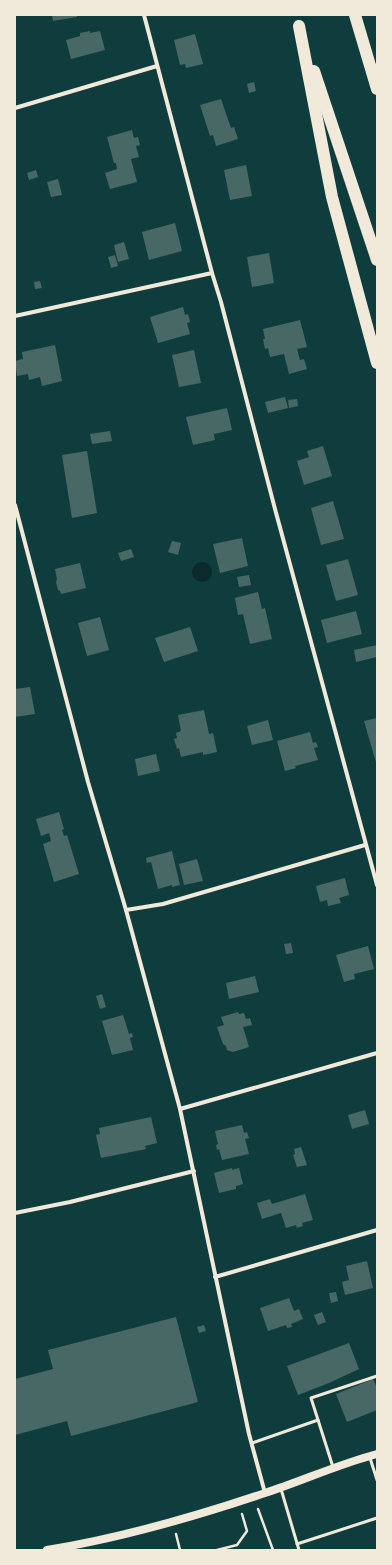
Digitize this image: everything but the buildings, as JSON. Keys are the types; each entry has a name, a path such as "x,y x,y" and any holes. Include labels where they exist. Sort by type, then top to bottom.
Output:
{"highway":[{"path":"355,15 377,89"},
{"path":"298,21 377,260"},
{"path":"298,21 332,197 377,363"}],"main road":[{"path":"47,1550 137,1532 254,1497 375,1454"}],"street":[{"path":"144,15 365,845 377,885"},
{"path":"15,108 157,66"},
{"path":"15,316 212,273"},
{"path":"15,505 88,782 126,910 180,1109 252,1443 265,1493"},
{"path":"126,910 163,904 365,845"},
{"path":"180,1109 377,1053"},
{"path":"15,1213 70,1202 194,1171"},
{"path":"216,1277 377,1230"}],"lane":[{"path":"333,1469 311,1398 377,1376"},
{"path":"252,1443 318,1420"},
{"path":"375,1454 377,1480"},
{"path":"280,1488 299,1550"},
{"path":"297,1544 377,1518"}],"path":[{"path":"254,1497 273,1550"},
{"path":"217,1550 237,1545 247,1531 238,1502"}],"water":[{"path":"198,562 206,562 212,568 212,576 206,582 198,582 192,576 192,568"}]}
